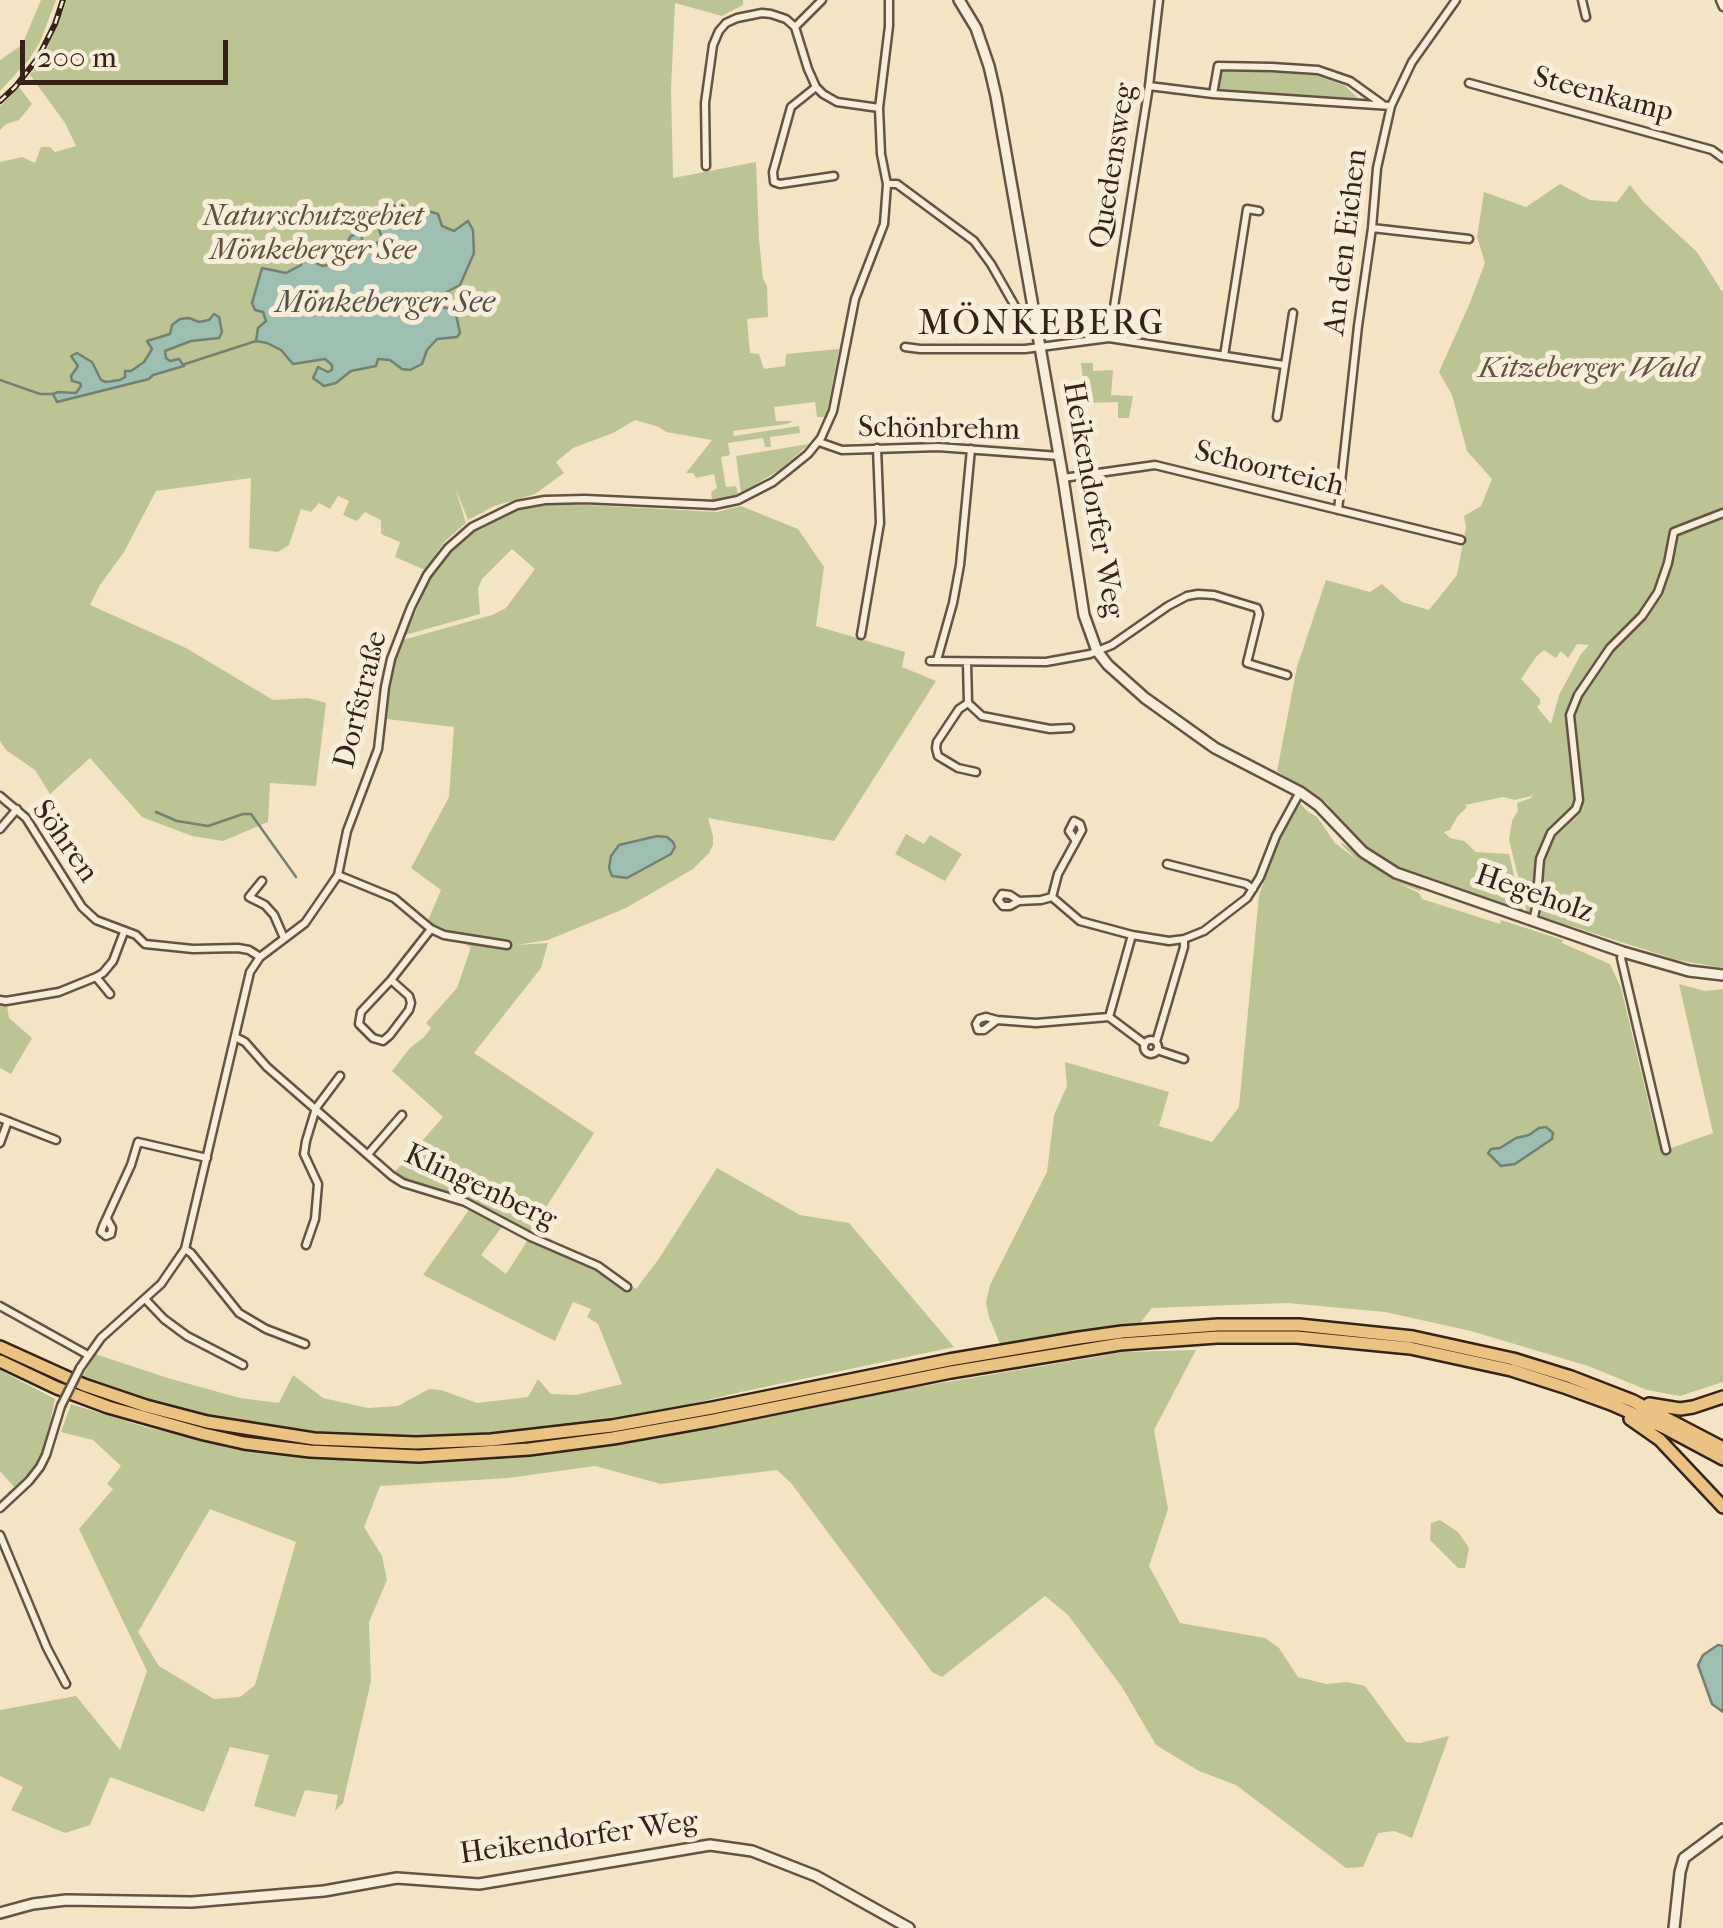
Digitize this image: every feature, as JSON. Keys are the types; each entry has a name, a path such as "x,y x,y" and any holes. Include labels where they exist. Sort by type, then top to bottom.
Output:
{"highway":[{"path":"0,1361 81,1398 179,1428 283,1448 380,1456 492,1452 586,1442 714,1420 1037,1344 1122,1332 1218,1325 1298,1325 1379,1332 1480,1350 1571,1377 1633,1401 1723,1448"},
{"path":"0,1346 84,1384 185,1416 284,1436 388,1443 491,1440 590,1429 944,1367 1120,1344 1217,1337 1297,1337 1444,1354 1511,1370 1610,1404 1723,1459"},
{"path":"1633,1401 1680,1409 1723,1397"},
{"path":"1610,1404 1660,1440 1723,1507"}],"street":[{"path":"795,27 822,0"},
{"name":"Dorfstraße","path":"260,957 305,923 338,875 347,831 378,749 391,659 427,575 448,548 472,527 531,502 714,505 738,500 773,482 819,442 833,411 855,299 884,224 887,184 879,108 889,0"},
{"name":"Heikendorfer Weg","path":"959,0 976,28 989,66 1064,478 1084,615 1097,651 1146,698 1215,748 1300,792 1342,832"},
{"name":"Quedensweg","path":"1109,338 1150,86 1159,0"},
{"path":"1442,0 1454,4"},
{"path":"1582,0 1586,17"},
{"name":"An den Eichen","path":"1338,510 1387,105 1454,4"},
{"path":"706,166 707,86 713,45 719,31 737,18 762,13 779,16 795,27 808,68 823,94 837,102 879,108"},
{"path":"1213,94 1218,66 1272,67 1318,70 1350,81 1387,105"},
{"name":"Steenkamp","path":"1469,83 1712,150 1723,158"},
{"path":"1150,86 1387,105"},
{"path":"816,87 791,106 773,172 774,182 834,176"},
{"path":"1712,150 1723,146"},
{"path":"887,184 897,184 974,241 1016,308 1035,314"},
{"path":"1224,356 1247,209 1259,211"},
{"path":"1372,228 1469,239"},
{"path":"1277,417 1292,313"},
{"path":"905,347 1025,349 1109,338 1284,365"},
{"name":"Schönbrehm","path":"819,442 842,450 971,450 1059,456"},
{"path":"861,635 880,523 876,448"},
{"path":"971,450 960,565 953,603 934,661 1046,662 1097,651 1112,646 1187,596 1214,595 1257,608 1259,614 1247,662 1287,675"},
{"name":"Schoorteich","path":"1064,478 1156,466 1462,540"},
{"path":"1533,921 1540,859 1551,833 1580,800 1570,715 1578,695 1610,648 1642,616 1658,592 1674,532 1723,513"},
{"path":"967,662 968,703 982,716 1050,729 1070,728"},
{"path":"968,703 959,709 936,748 938,756 958,768 976,772"},
{"path":"1052,897 1080,922 1132,935 1169,940 1204,931 1254,889 1300,792"},
{"name":"Söhren","path":"0,796 26,818 82,907 96,920 136,935 145,944 238,948 260,957"},
{"path":"0,829 17,809"},
{"name":"Hegeholz","path":"1342,832 1362,852 1396,873 1623,952 1723,976"},
{"path":"1052,897 1058,874 1076,841"},
{"path":"1167,864 1254,889"},
{"path":"338,875 394,898 444,936 507,945"},
{"path":"262,881 250,897 274,915 284,938"},
{"path":"1019,900 1052,897"},
{"path":"391,980 409,996 411,1003 390,1036 383,1040 374,1038 358,1018 431,928"},
{"path":"0,1000 59,992 96,977 113,961 124,932"},
{"path":"1109,1017 1132,935"},
{"path":"1144,1044 1149,1054 1156,1046 1184,939"},
{"path":"1623,952 1621,958 1666,1150"},
{"path":"0,1508 40,1468 62,1406 88,1355 169,1273 184,1248 245,988 260,957"},
{"path":"96,977 110,994"},
{"path":"998,1020 1036,1024 1109,1017 1144,1044"},
{"name":"Klingenberg","path":"235,1036 403,1183 465,1202 598,1266 627,1287"},
{"path":"1144,1044 1150,1040 1184,1059"},
{"path":"306,1245 315,1219 318,1184 304,1154 316,1108 340,1076"},
{"path":"369,1154 402,1115"},
{"path":"0,1143 4,1120 56,1140"},
{"path":"107,1218 138,1142 207,1158"},
{"path":"184,1248 239,1313 266,1329 305,1344"},
{"path":"145,1298 187,1336 243,1365"},
{"path":"0,1306 88,1355"},
{"path":"0,1535 66,1684"},
{"path":"1674,1928 1684,1858 1723,1829"},
{"name":"Heikendorfer Weg","path":"0,1913 66,1900 192,1902 324,1891 396,1878 479,1884 710,1845 752,1851 790,1865 909,1928"}],"green space":[{"path":"41,0 56,0 40,42 0,91 0,60 22,45"},
{"name":"Naturschutzgebiet Mönkeberger See","path":"67,0 743,0 743,5 722,16 675,3 671,88 673,178 756,162 768,317 747,319 750,353 759,354 764,369 785,366 786,354 839,349 826,417 817,417 815,402 774,407 776,421 793,421 733,431 734,436 799,426 800,433 770,437 771,447 765,447 763,438 728,443 730,455 721,457 726,487 736,486 738,494 725,498 712,500 711,492 717,488 714,474 696,478 693,473 686,473 712,440 666,432 635,420 573,448 556,462 564,473 535,494 494,506 468,520 455,487 466,523 444,542 425,570 395,557 400,542 381,534 381,520 365,512 357,521 343,515 349,501 338,496 330,509 319,503 311,512 301,509 289,545 278,552 249,548 251,478 156,491 90,605 186,648 273,700 308,698 326,703 316,786 270,783 268,822 223,841 192,836 142,817 90,758 50,794 35,770 6,750 0,741 0,162 22,157 35,163 41,147 50,147 55,152 76,146 65,123 30,75 46,51"},
{"path":"1220,69 1315,75 1345,86 1362,102 1218,90"},
{"path":"19,87 32,104 19,120 0,130 0,106"},
{"name":"Kitzeberger Wald","path":"1560,184 1590,200 1617,202 1630,185 1697,252 1723,293 1723,968 1677,960 1527,912 1509,840 1517,803 1531,798 1534,792 1515,800 1503,797 1465,805 1450,830 1444,832 1476,852 1509,854 1523,912 1396,869 1345,827 1327,803 1277,771 1297,667 1326,580 1370,592 1382,584 1402,602 1429,610 1457,575 1466,527 1464,516 1481,506 1492,479 1467,451 1452,395 1439,372 1485,263 1477,237 1484,192 1526,207","holes":["1577,644 1589,645 1559,695 1551,724 1537,707 1540,699 1521,679 1544,650 1556,658 1561,651 1568,658"]},
{"path":"1081,363 1093,363 1093,371 1113,370 1111,395 1133,396 1129,418 1118,418 1118,402 1086,403"},
{"path":"809,444 781,469 741,493 736,456"},
{"path":"570,504 717,512 741,506 798,529 824,567 816,626 905,652 902,667 936,681 834,841 708,818 713,845 693,869 626,908 548,940 516,945 548,943 541,968 474,1053 594,1133 530,1232 607,1266 636,1289 717,1168 800,1215 849,1223 954,1347 633,1418 546,1431 423,1439 311,1435 239,1424 159,1405 82,1378 95,1354 240,1398 279,1403 293,1375 323,1398 368,1408 398,1406 429,1389 477,1403 528,1397 538,1379 551,1394 576,1395 622,1384 598,1324 587,1317 591,1309 573,1302 555,1341 423,1275 471,1207 504,1224 481,1255 506,1274 529,1232 470,1201 393,1174 443,1117 392,1071 424,1037 431,1028 426,1023 457,988 471,947 466,945 468,940 444,935 426,925 441,890 411,868 449,797 454,727 387,719 395,660 403,640 506,608 535,569 512,549 482,579 478,589 480,614 405,635 431,578 474,531 517,510"},
{"path":"1300,803 1317,817 1335,843 1356,859 1342,843 1384,871 1422,887 1420,891 1398,883 1419,893 1422,899 1563,940 1562,943 1610,964 1621,988 1654,1126 1666,1150 1713,1133 1679,984 1705,991 1723,989 1723,1382 1680,1396 1647,1390 1588,1366 1471,1331 1385,1312 1287,1303 1152,1308 1137,1327 1000,1344 986,1302 990,1285 1047,1172 1054,1115 1067,1086 1065,1062 1169,1092 1159,1126 1212,1142 1239,1107 1259,895 1280,837"},
{"path":"906,834 924,844 930,835 962,854 945,881 895,854"},
{"path":"0,1002 7,1006 9,1018 32,1038 11,1074 0,1068"},
{"path":"1196,1350 1154,1430 1168,1509 1149,1566 1180,1623 1265,1638 1279,1648 1298,1677 1326,1684 1347,1682 1365,1686 1406,1742 1449,1736 1412,1838 1394,1831 1378,1833 1363,1867 1346,1868 1236,1785 1199,1771 1156,1745 1122,1687 1068,1615 1045,1596 942,1677 932,1672 791,1483 777,1470 661,1484 595,1466 508,1478 380,1486 364,1527 382,1556 387,1580 369,1622 371,1681 343,1803 335,1811 338,1795 305,1790 295,1817 254,1806 269,1755 230,1747 204,1812 110,1777 90,1825 65,1833 11,1810 23,1787 0,1776 0,1710 76,1696 120,1750 147,1671 79,1529 113,1489 107,1484 121,1466 93,1440 61,1432 71,1404 247,1451 355,1460 479,1459 592,1448 1124,1352","holes":["210,1509 296,1542 255,1685 240,1697 214,1699 159,1666 138,1632"]},
{"path":"0,1370 55,1399 46,1442 36,1465 16,1489 0,1471"},
{"path":"1440,1520 1458,1532 1469,1548 1465,1568 1458,1568 1430,1540 1431,1523"}],"water":[{"name":"Mönkeberger See","path":"393,205 400,208 401,217 407,217 415,207 438,214 442,226 454,231 468,221 473,230 474,253 460,285 441,295 442,307 455,310 460,333 457,337 437,339 422,364 410,370 378,359 376,366 351,371 336,383 324,386 313,378 318,367 332,370 325,359 293,364 281,350 256,341 258,328 266,321 263,312 255,310 252,303 262,268 286,273 301,265 297,256 305,248 311,261 323,266 341,262 351,236 360,233 361,251 365,253 382,239 378,225 392,220"},
{"path":"214,314 219,317 219,338 191,341 165,351 166,358 179,359 184,366 57,402 53,394 76,393 81,386 72,381 78,366 71,356 77,353 92,362 101,380 120,380 125,371 144,362 152,349 147,341 170,334 172,325 180,319 199,322"},
{"path":"657,836 673,842 671,854 627,878 612,876 611,856 619,845"},
{"path":"1546,1127 1553,1133 1552,1139 1515,1164 1501,1166 1488,1153 1491,1149"},
{"path":"1723,1646 1723,1712 1712,1704 1698,1665 1703,1655"}],"waterway":[{"path":"185,364 256,341"},
{"path":"0,380 40,394 53,394"},
{"path":"156,812 177,821 208,826 251,814 296,877"}],"railway":[{"path":"0,101 38,58 63,0"}],"district":[{"name":"MÖNKEBERG","path":"1042,325"}]}
